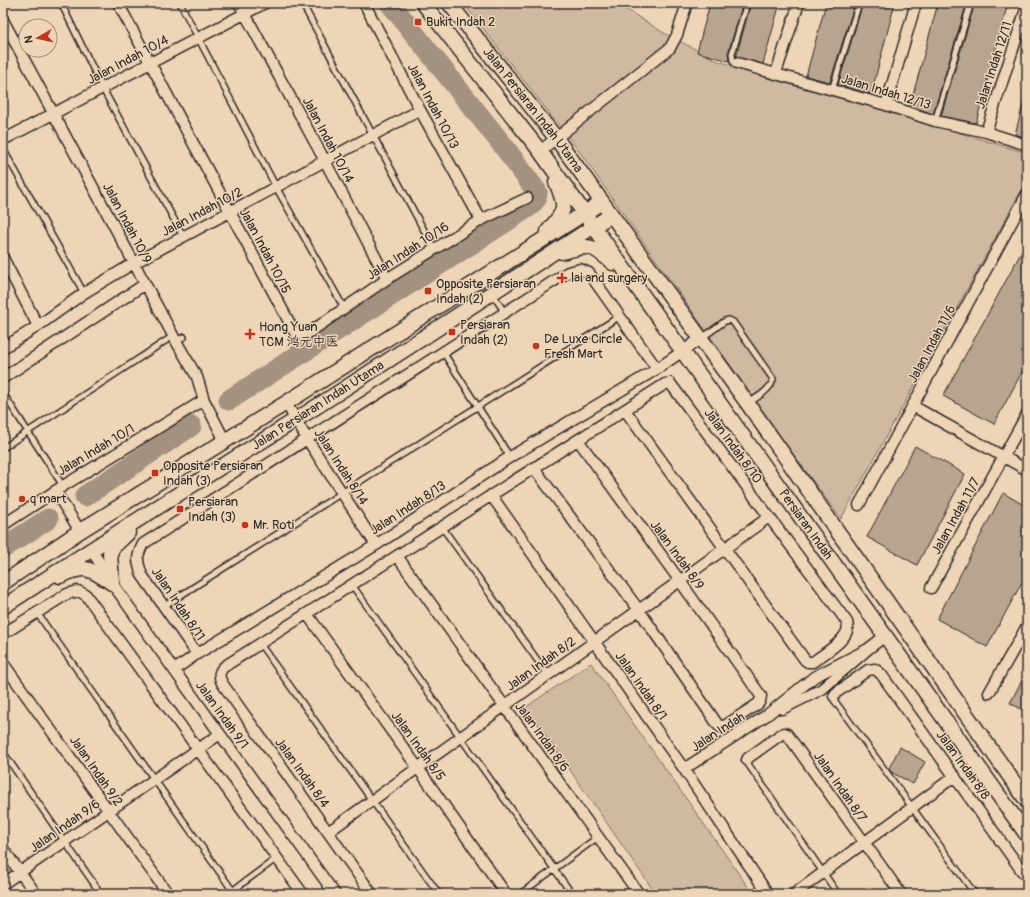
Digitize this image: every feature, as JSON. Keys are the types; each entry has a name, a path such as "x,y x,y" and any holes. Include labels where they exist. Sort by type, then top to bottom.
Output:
{"main road":[{"name":"Jalan Persiaran Indah Utama","path":"423,3 540,151 584,214"},
{"name":"Jalan Persiaran Indah Utama","path":"6,580 80,531 602,202 556,138 449,3"},
{"path":"537,242 563,212 564,204 562,195 549,163"},
{"name":"Persiaran Indah","path":"602,202 748,404 1027,801"},
{"name":"Persiaran Indah","path":"584,214 1027,835"},
{"name":"Jalan Persiaran Indah Utama","path":"3,607 161,504 296,420 611,215"},
{"path":"550,255 589,246 596,249 629,276"},
{"path":"6,580 71,547 78,546 91,549 94,533 119,517 147,490"},
{"path":"112,583 110,554 113,547 161,504"},
{"path":"20,595 80,568 93,571 112,583"},
{"path":"870,578 885,612 888,623 885,636 898,638 930,663"}],"street":[{"name":"Jalan Indah 10/15","path":"118,3 291,329 295,333 301,335 307,334"},
{"name":"Jalan Indah 10/14","path":"239,3 387,279"},
{"name":"Jalan Indah 10/4","path":"3,140 265,3"},
{"name":"Jalan Indah 10/13","path":"364,3 420,110 481,220"},
{"path":"540,151 670,48 677,35 687,3"},
{"path":"776,73 799,3"},
{"path":"886,105 916,3"},
{"name":"Jalan Indah 12/11","path":"986,132 1027,6"},
{"name":"Jalan Indah 10/9","path":"3,20 145,284 199,376 204,400 225,441"},
{"name":"Jalan Indah 12/13","path":"737,63 886,105 935,121 986,132 1027,145"},
{"name":"Jalan Indah 10/2","path":"3,348 38,326 84,293 134,263 420,110"},
{"name":"Jalan Indah 11/6","path":"859,505 1027,194"},
{"name":"Jalan Indah 10/16","path":"307,334 387,279 434,249 481,220 527,198"},
{"path":"3,258 38,326"},
{"path":"307,439 568,272 580,269 589,273 657,368"},
{"path":"3,378 145,284"},
{"name":"Jalan Indah 8/13","path":"174,670 197,654 376,544 510,457 657,368 700,339"},
{"name":"Jalan Indah 8/10","path":"625,410 665,384 670,383 847,622 848,632 841,641 813,662 808,662 805,660 724,549"},
{"name":"Jalan Indah 10/1","path":"3,525 59,488 204,400"},
{"name":"Jalan Indah 8/14","path":"286,402 307,439 376,544"},
{"path":"913,406 1027,470"},
{"path":"260,644 625,410 724,549"},
{"name":"Jalan Indah 11/7","path":"931,588 1027,414"},
{"name":"Jalan Indah 8/11","path":"197,654 142,575 138,564 138,554 143,544 307,439"},
{"name":"Jalan Indah 8/9","path":"578,440 755,686 761,696 760,701 726,725 720,727 639,610"},
{"path":"534,468 639,610"},
{"path":"59,488 80,531"},
{"name":"Jalan Indah 8/1","path":"492,495 684,769 768,894"},
{"name":"Jalan Indah 8/2","path":"328,832 769,517"},
{"name":"Jalan Indah 9/1","path":"91,549 112,583 335,894"},
{"name":"Jalan Indah 8/6","path":"397,556 639,894"},
{"path":"3,634 67,594 78,591 86,594 303,894"},
{"name":"Jalan Indah 8/5","path":"307,614 418,768 506,894"},
{"path":"989,693 1027,626"},
{"name":"Jalan Indah","path":"767,715 822,690 885,636"},
{"name":"Jalan Indah 8/4","path":"260,644 221,670 219,674 222,683 372,894"},
{"name":"Jalan Indah","path":"684,769 767,715 814,677 868,649"},
{"name":"Jalan Indah 9/2","path":"3,662 168,894"},
{"name":"Jalan Indah 8/8","path":"834,696 868,670 875,669 881,674 1027,878"},
{"name":"Jalan Indah 8/7","path":"747,760 780,735 784,733 787,734 901,894"},
{"name":"Jalan Indah 9/6","path":"3,884 220,734"},
{"path":"794,894 955,776"},
{"path":"3,849 36,894"}],"lane":[{"path":"61,3 103,88 183,236"},
{"path":"180,3 276,187 344,308"},
{"path":"302,3 372,136 434,249"},
{"path":"737,63 733,61 732,54 746,3"},
{"path":"832,90 859,3"},
{"path":"935,121 971,3"},
{"path":"3,149 84,293"},
{"path":"492,293 505,313"},
{"path":"164,606 620,316"},
{"path":"700,339 725,321 729,320 733,322 773,379 772,384 764,392 748,404"},
{"path":"3,448 177,338"},
{"path":"443,352 510,457"},
{"path":"3,392 28,432 59,488"},
{"path":"442,527 548,675"},
{"path":"352,584 572,894"},
{"path":"37,613 232,893 278,858"},
{"path":"260,644 439,894"},
{"path":"834,696 834,700 975,894"},
{"path":"3,752 101,894"},
{"path":"747,760 748,764 838,894"},
{"path":"520,894 598,837"}],"shaded area":[{"path":"463,3 616,3 664,33 718,61 1027,153 1027,180 841,519 788,447 579,151"},
{"path":"591,663 753,894 656,894 526,707"}],"building":[{"path":"710,3 743,3 728,53 729,61 697,52"},
{"path":"751,3 780,3 763,64 736,57"},
{"path":"826,3 855,3 830,82 806,76"},
{"path":"863,3 895,3 871,94 838,85"},
{"path":"938,3 967,3 933,114 910,106"},
{"path":"975,3 1008,3 976,123 941,116"},
{"path":"1024,101 1027,101 1027,138 1015,134"},
{"path":"1027,242 1027,363 994,424 943,396"},
{"path":"915,446 965,474 917,565 867,537"},
{"path":"1003,493 1027,507 1027,573 987,647 937,619"},
{"path":"1027,671 1027,712 1010,703"},
{"path":"900,747 925,762 913,784 891,772 889,768"}],"waterway":[{"path":"229,400 530,206 536,199 537,192 505,148 390,3"},
{"path":"85,496 191,426"},
{"path":"3,548 48,519"}],"place":[{"name":"Bukit Indah 2","path":"418,22"},
{"name":"lai and surgery","path":"562,278"},
{"name":"Opposite Persiaran Indah (2)","path":"428,291"},
{"name":"Persiaran Indah (2)","path":"452,332"},
{"name":"Hong Yuan TCM 鸿元中医","path":"250,334"},
{"name":"De Luxe Circle Fresh Mart","path":"536,346"},
{"name":"Opposite Persiaran Indah (3)","path":"155,473"},
{"name":"q mart","path":"22,499"},
{"name":"Persiaran Indah (3)","path":"180,509"},
{"name":"Mr. Roti","path":"245,525"}]}
